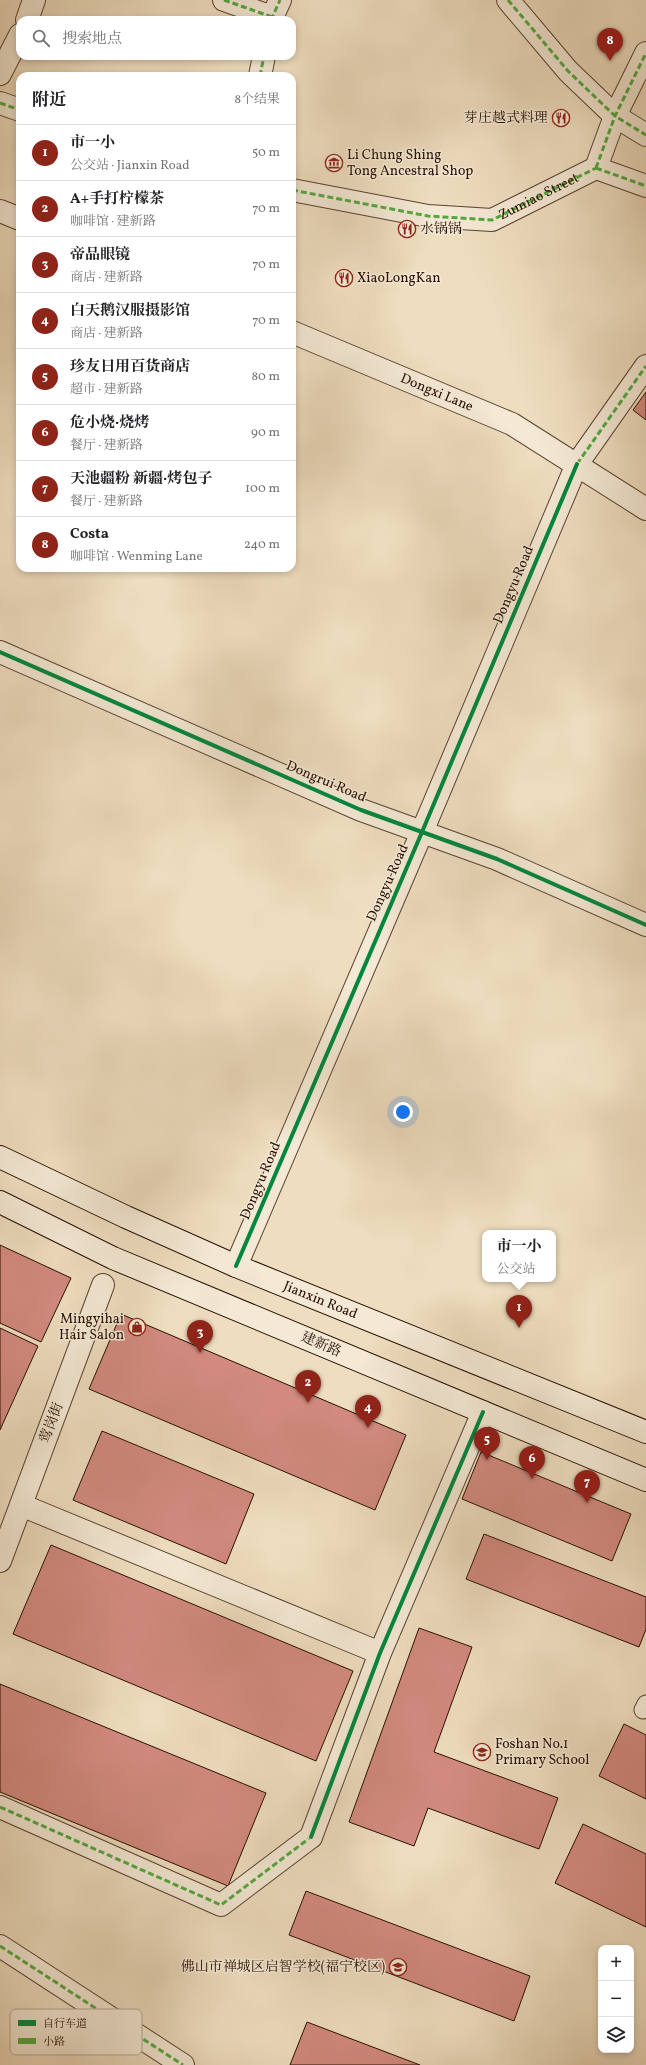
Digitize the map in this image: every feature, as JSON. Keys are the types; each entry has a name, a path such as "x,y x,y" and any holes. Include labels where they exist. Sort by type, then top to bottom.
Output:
{"street":[{"path":"28,16 34,0"},
{"path":"224,0 274,12"},
{"path":"508,0 568,71 615,116 646,135"},
{"path":"0,74 16,43"},
{"path":"646,53 615,116 596,168 646,186"},
{"path":"261,72 263,60"},
{"path":"0,103 16,109"},
{"name":"Zumiao Street","path":"296,191 428,216 492,220 596,168"},
{"path":"0,211 16,217"},
{"name":"Dongxi Lane","path":"296,334 512,424 646,509"},
{"name":"Dongyu Road","path":"236,1266 422,832 577,464 646,366"},
{"name":"Dongrui Road","path":"0,652 361,810 497,858 646,925"},
{"name":"Jianxin Road","path":"0,1157 120,1214 236,1266 646,1432"},
{"name":"建新路","path":"0,1202 113,1258 646,1480"},
{"name":"莺岗街","path":"0,1561 103,1285"},
{"path":"0,1807 221,1905 311,1837 380,1653 483,1412"},
{"path":"21,1505 380,1653"},
{"path":"0,1946 97,2009"},
{"path":"142,2038 183,2065"}],"building":[{"path":"646,392 646,420 633,410"},
{"path":"0,1245 71,1278 41,1342 0,1323"},
{"path":"121,1314 406,1435 375,1510 89,1389"},
{"path":"0,1328 38,1346 0,1430"},
{"path":"102,1431 254,1494 226,1564 73,1500"},
{"path":"481,1452 631,1514 612,1561 462,1499"},
{"path":"484,1534 646,1597 646,1629 639,1647 466,1579"},
{"path":"51,1545 353,1671 316,1761 13,1634"},
{"path":"419,1628 472,1647 434,1752 558,1798 539,1849 428,1808 414,1846 349,1822"},
{"path":"0,1684 266,1793 228,1886 0,1792"},
{"path":"624,1724 646,1735 646,1799 599,1776"},
{"path":"583,1824 646,1854 646,1927 555,1883"},
{"path":"306,1891 530,1976 514,2021 289,1935"},
{"path":"307,2022 420,2065 290,2065"}],"marked path":[{"path":"224,0 269,16"},
{"path":"273,16 280,0"},
{"path":"508,0 568,71 615,116 646,135"},
{"path":"596,168 615,116 646,53"},
{"path":"261,72 263,60"},
{"path":"0,103 16,109"},
{"path":"596,168 646,186"},
{"path":"296,191 428,216 492,220 596,168"},
{"path":"577,464 646,366"},
{"path":"0,1807 221,1905 311,1837"},
{"path":"0,1946 97,2009"},
{"path":"142,2038 183,2065"}],"cycle path":[{"path":"236,1266 422,832 577,464"},
{"path":"0,652 361,810 497,859 646,925"},
{"path":"311,1837 380,1653 483,1412"}],"place":[{"name":"Costa","path":"610,61"},
{"name":"芽庄越式料理","path":"561,118"},
{"name":"Li Chung Shing Tong Ancestral Shop","path":"334,163"},
{"name":"水锅锅","path":"407,229"},
{"name":"XiaoLongKan","path":"344,278"},
{"name":"Mingyihai Hair Salon","path":"137,1327"},
{"name":"市一小","path":"519,1328"},
{"name":"帝品眼镜","path":"200,1353"},
{"name":"A+手打柠檬茶","path":"308,1403"},
{"name":"白天鹅汉服摄影馆","path":"368,1428"},
{"name":"珍友日用百货商店","path":"487,1460"},
{"name":"危小烧·烧烤","path":"532,1479"},
{"name":"天池疆粉 新疆·烤包子","path":"587,1503"},
{"name":"Foshan No.1 Primary School","path":"482,1752"},
{"name":"佛山市禅城区启智学校(福宁校区)","path":"398,1967"}]}
